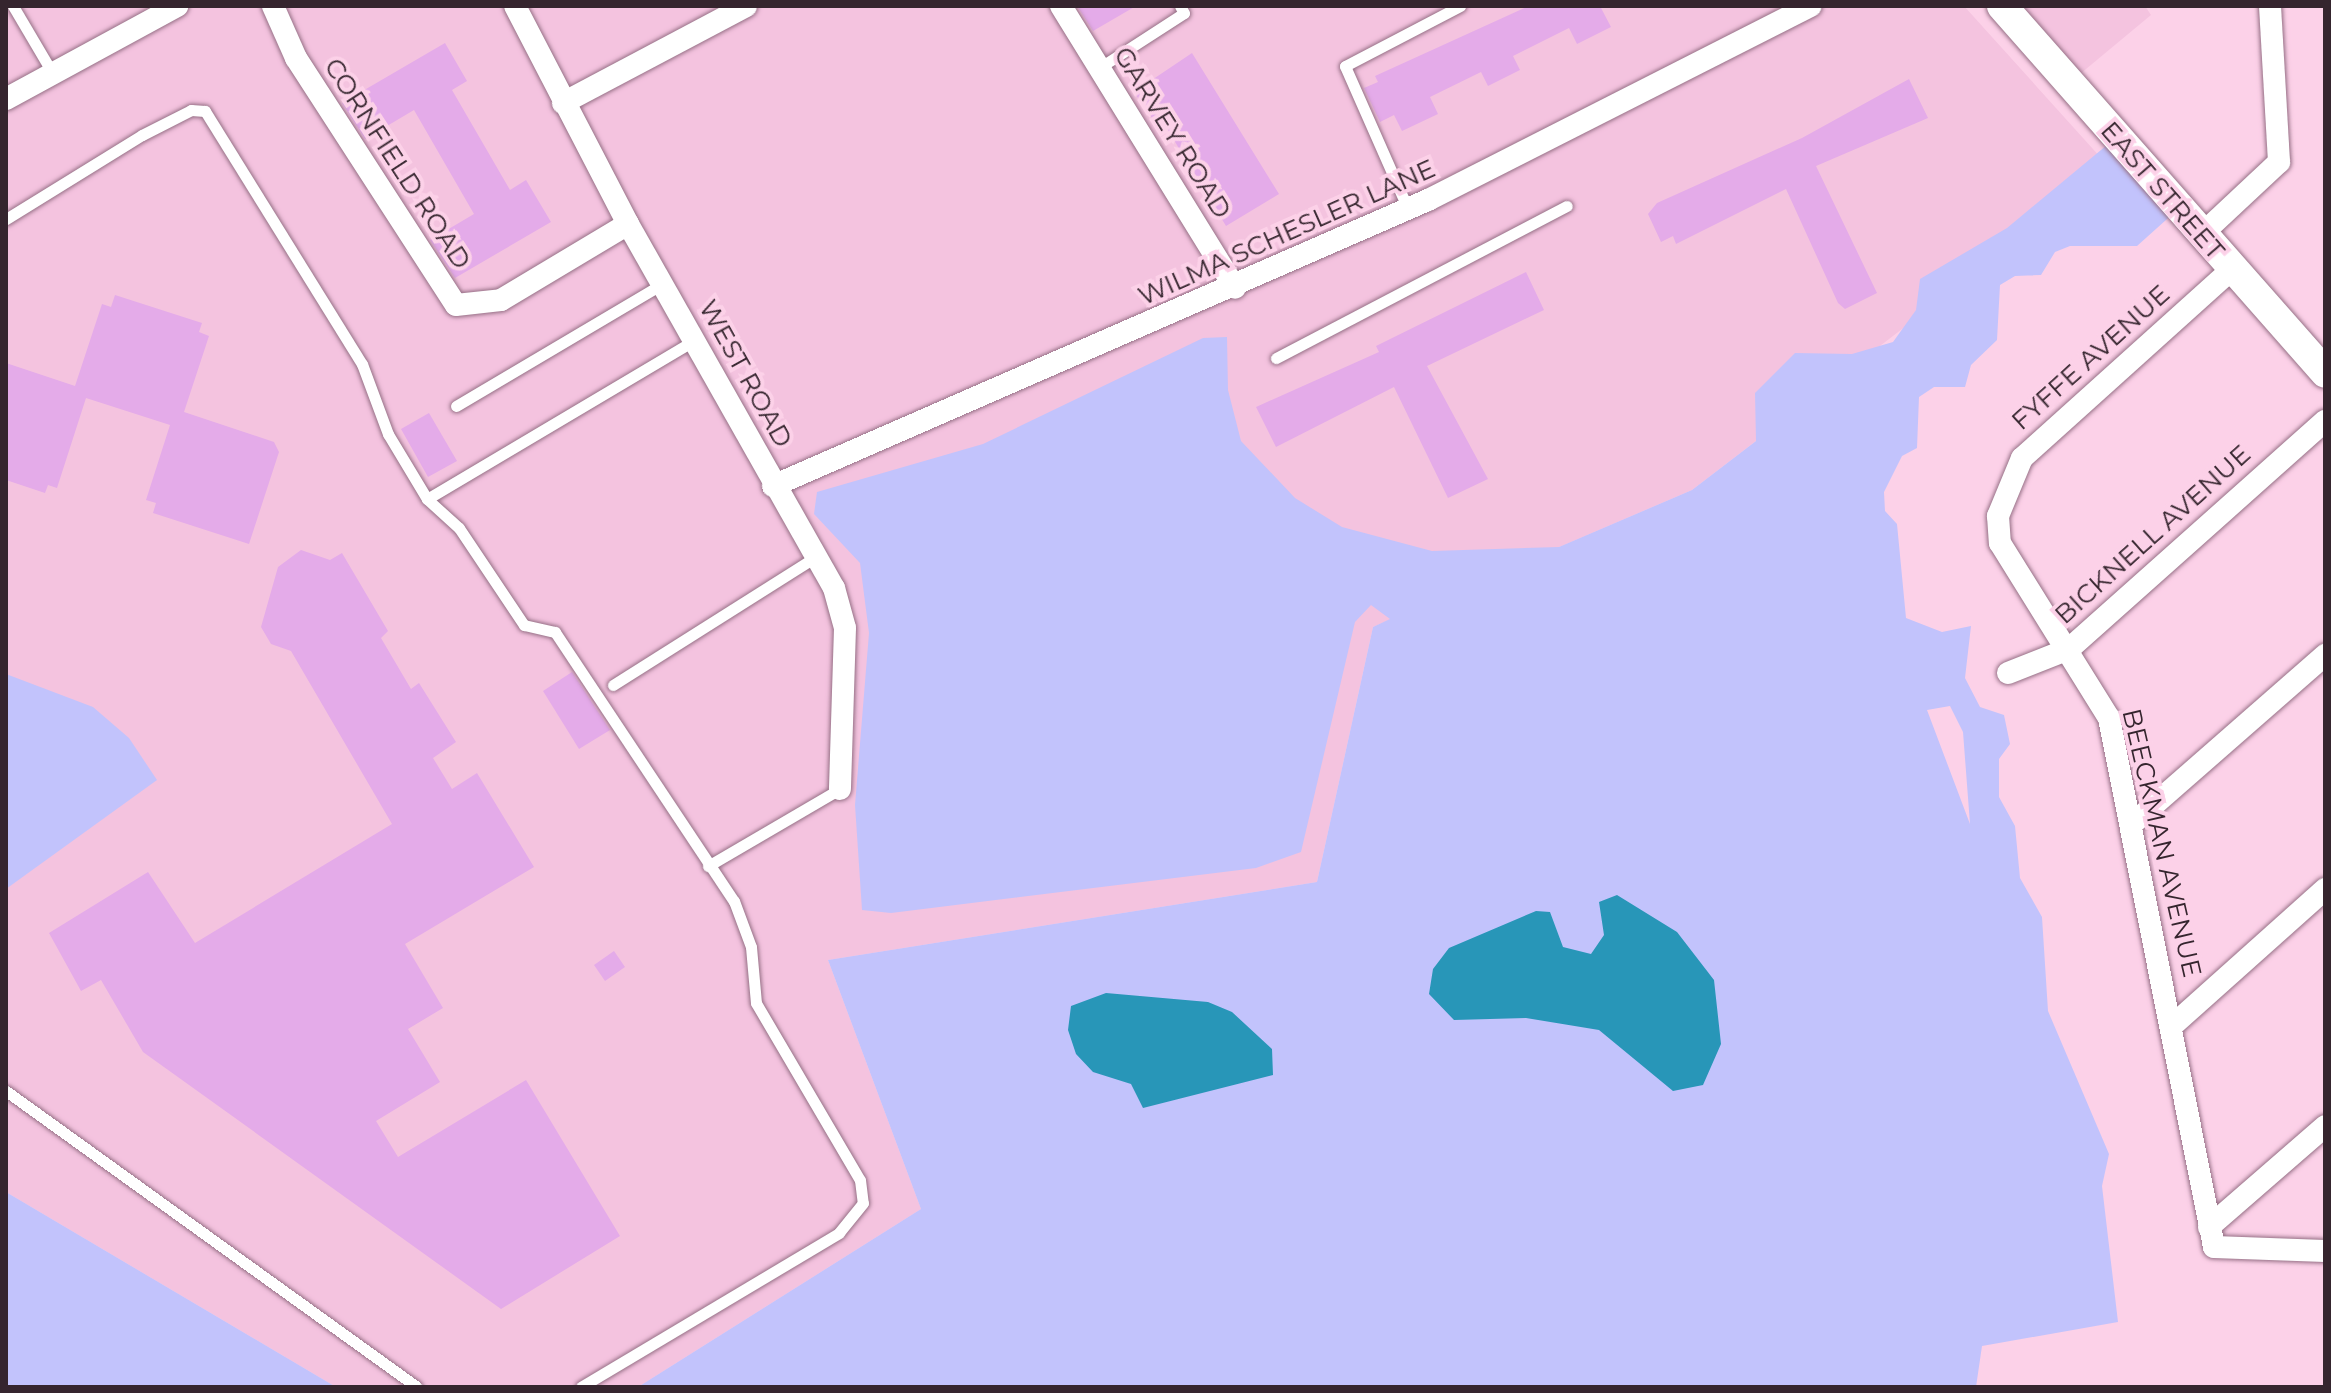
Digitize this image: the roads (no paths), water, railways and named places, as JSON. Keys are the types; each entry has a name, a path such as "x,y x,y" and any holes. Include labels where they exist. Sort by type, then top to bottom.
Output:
{"main road":[{"name":"EAST STREET","path":"2002,6 2231,270 2325,373"}],"street":[{"path":"9,95 177,6"},
{"name":"CORNFIELD ROAD","path":"273,6 304,71 456,305 501,300 628,224"},
{"name":"WEST ROAD","path":"515,6 628,224 696,339 773,486 834,588 845,628 840,789"},
{"path":"563,103 746,6"},
{"name":"GARVEY ROAD","path":"1061,6 1235,288"},
{"name":"WILMA SCHESLER LANE","path":"773,486 1235,288 1408,209 1811,6"},
{"path":"2201,235 2279,162 2270,6"},
{"name":"FYFFE AVENUE","path":"2005,499 2022,458 2231,270"},
{"name":"BICKNELL AVENUE","path":"2008,673 2069,649 2325,421"},
{"name":"BEECKMAN AVENUE","path":"2005,499 2000,543 2069,649 2109,718 2173,1025 2209,1227"},
{"path":"2132,824 2325,655"},
{"path":"2173,1025 2325,889"},
{"path":"2325,1126 2209,1227 2214,1247 2325,1251"}],"lane":[{"path":"13,6 53,74"},
{"path":"1099,68 1184,13 1180,6"},
{"path":"1408,209 1345,66 1460,6"},
{"path":"6,219 142,135 191,110 205,111 362,364 388,434 427,499 459,528 524,625 555,632 746,925 750,980 766,1027 860,1180 863,1203 839,1233 581,1387"},
{"path":"1276,358 1567,206"},
{"path":"456,406 662,284"},
{"path":"427,499 696,339"},
{"path":"613,685 814,558"},
{"path":"708,866 840,789"},
{"path":"6,1091 417,1387"}]}
